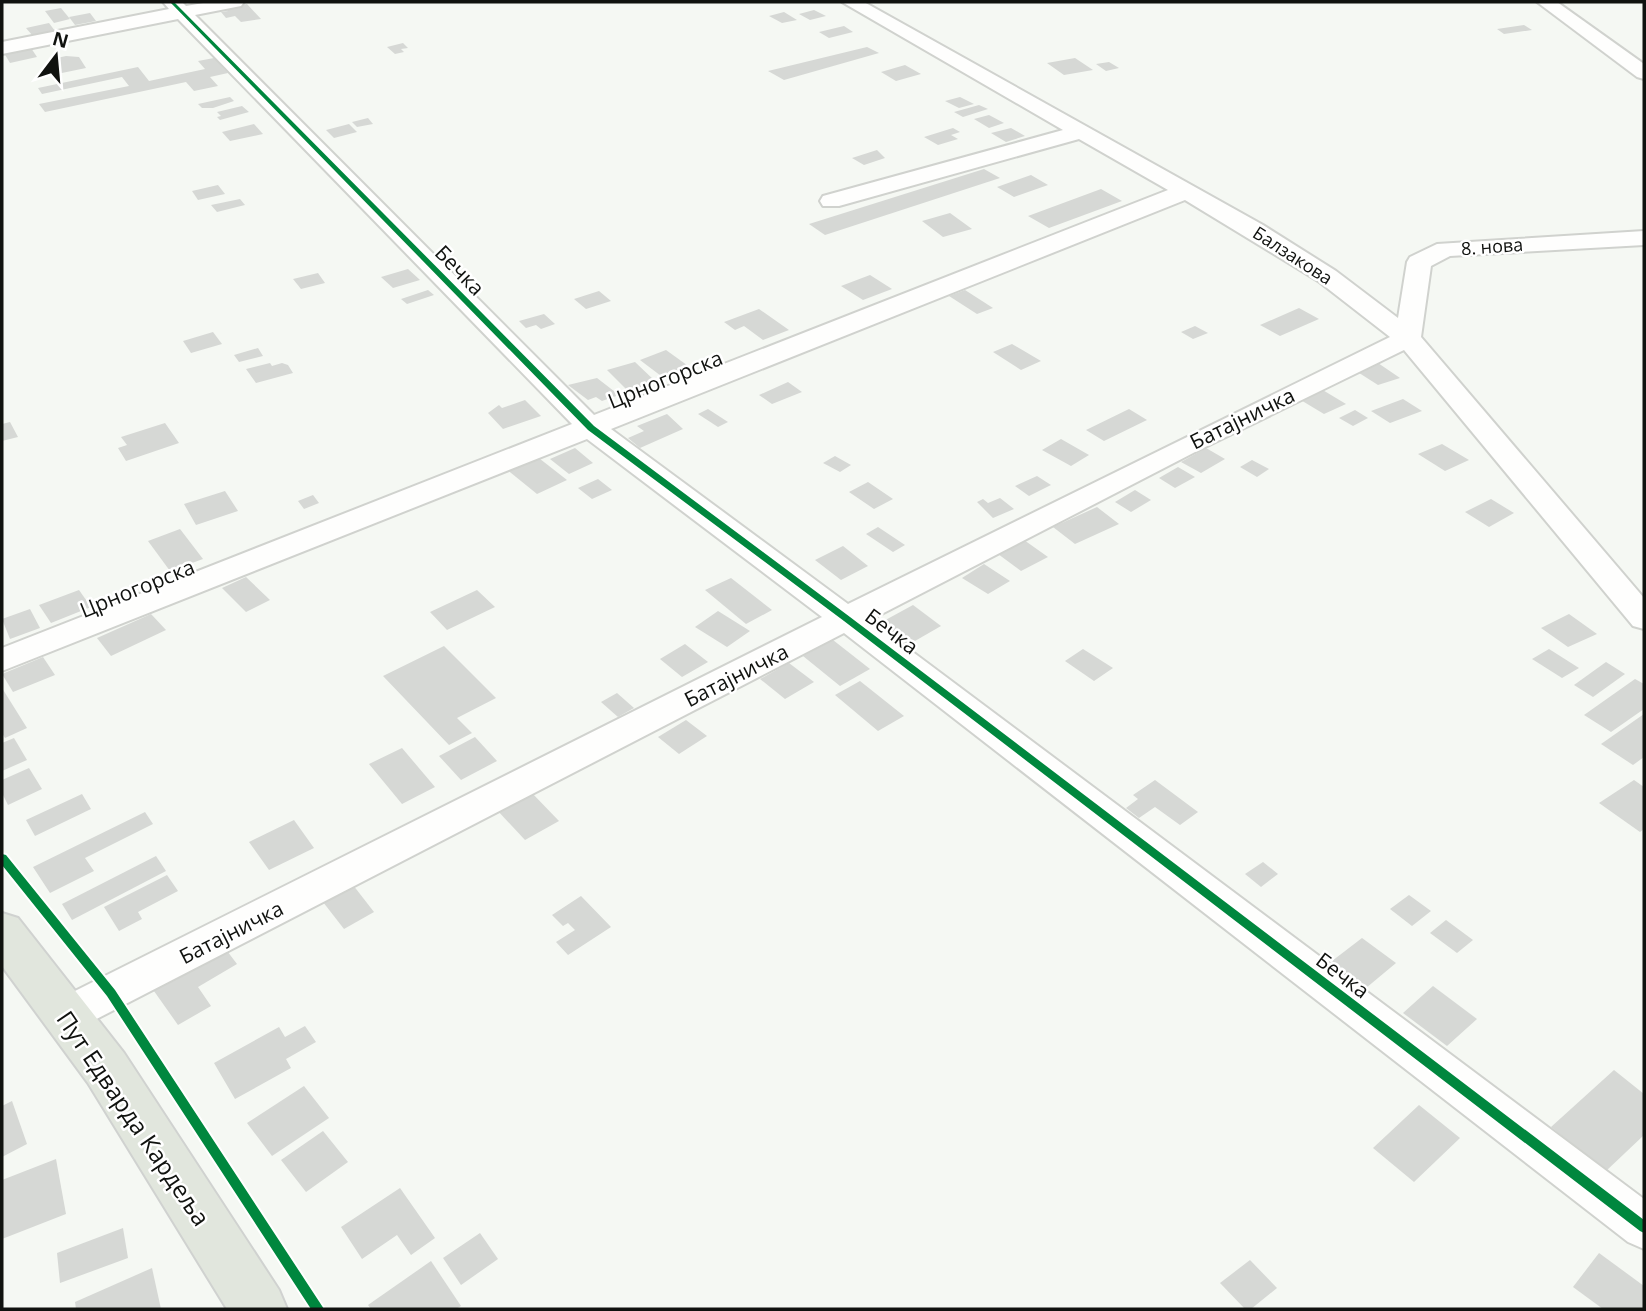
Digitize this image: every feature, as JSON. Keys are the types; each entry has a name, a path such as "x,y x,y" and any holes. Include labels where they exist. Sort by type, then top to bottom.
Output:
{"main road":[{"name":"Пут Едварда Кардеља","path":"2,932 106,1069 259,1309"}],"street":[{"path":"2,48 178,7 235,2"},
{"name":"Балзакова","path":"851,2 1255,230 1327,276 1408,338 1644,620"},
{"path":"1546,2 1644,73"},
{"name":"Бечка","path":"178,7 591,428 847,619 1644,1227"},
{"path":"831,201 1081,132"},
{"name":"Црногорска","path":"2,660 1184,192"},
{"name":"8. нова","path":"1408,338 1419,262 1445,249 1644,238"},
{"name":"Батајничка","path":"66,1015 1186,445 1408,338"}],"building":[{"path":"247,4 261,19 241,22 235,16 226,18 221,12 228,11 225,8"},
{"path":"61,8 70,19 54,23 45,11"},
{"path":"814,10 826,16 810,20 799,14"},
{"path":"784,12 797,20 782,23 769,16"},
{"path":"90,13 96,21 75,25 69,17"},
{"path":"49,23 55,31 32,35 26,28"},
{"path":"1524,25 1532,30 1504,34 1497,29"},
{"path":"844,26 853,32 829,38 819,32"},
{"path":"403,43 408,48 401,49 404,52 395,54 387,47"},
{"path":"867,47 879,53 784,80 768,71"},
{"path":"31,48 37,57 10,63 4,53"},
{"path":"66,56 79,57 86,68 57,74 48,60"},
{"path":"214,58 228,73 210,77 218,86 194,91 186,82 45,112 39,104 129,86 122,77 42,94 38,88 138,67 149,81 205,69 198,61"},
{"path":"1075,58 1093,70 1064,75 1047,63"},
{"path":"1109,62 1119,68 1106,71 1096,64"},
{"path":"905,65 921,74 896,81 881,72"},
{"path":"230,97 234,101 213,108 202,108 198,104"},
{"path":"960,97 974,104 959,108 945,101"},
{"path":"979,105 988,109 963,117 954,112"},
{"path":"242,106 249,112 220,120 217,117 221,116 217,112"},
{"path":"989,115 1004,123 989,128 974,119"},
{"path":"368,118 373,124 357,127 352,122"},
{"path":"254,124 263,134 230,141 222,132"},
{"path":"349,124 357,132 334,138 326,130"},
{"path":"953,128 960,132 951,135 958,139 938,145 924,137"},
{"path":"1011,128 1025,136 1006,142 991,133"},
{"path":"877,150 885,158 864,165 852,158"},
{"path":"984,169 1000,178 825,235 809,224"},
{"path":"1031,175 1048,185 1014,197 997,187"},
{"path":"218,185 225,194 198,200 192,191"},
{"path":"1101,189 1122,201 1049,228 1028,216"},
{"path":"240,199 245,205 217,212 211,205"},
{"path":"950,213 972,229 943,237 922,221"},
{"path":"408,269 420,280 393,288 381,277"},
{"path":"318,273 325,283 301,289 293,279"},
{"path":"870,275 892,289 863,300 841,286"},
{"path":"428,290 434,295 407,304 401,299"},
{"path":"965,290 993,308 977,314 949,296"},
{"path":"599,291 611,301 586,309 574,299"},
{"path":"1299,308 1319,319 1280,336 1260,325"},
{"path":"759,309 789,330 763,340 744,326 735,330 724,322"},
{"path":"544,314 555,324 541,329 536,325 526,328 519,321"},
{"path":"1195,326 1208,333 1193,339 1181,332"},
{"path":"213,332 222,344 191,353 183,341"},
{"path":"1012,344 1041,361 1021,370 993,352"},
{"path":"258,348 263,356 239,362 234,355"},
{"path":"666,350 691,368 665,379 640,360"},
{"path":"635,362 656,382 628,391 607,370"},
{"path":"270,363 272,366 282,363 288,365 293,373 256,383 246,369"},
{"path":"1378,363 1400,378 1378,385 1356,371"},
{"path":"597,378 619,395 602,401 596,397 588,400 568,385"},
{"path":"788,382 802,392 772,404 759,395"},
{"path":"1321,389 1346,404 1324,414 1299,399"},
{"path":"1403,399 1422,411 1390,423 1371,411"},
{"path":"525,400 541,416 503,429 488,413 499,405 502,408"},
{"path":"708,409 728,422 718,427 698,414"},
{"path":"1129,409 1147,420 1104,441 1086,430"},
{"path":"1355,410 1368,418 1353,426 1339,418"},
{"path":"667,414 683,429 640,448 628,438 644,431 637,426"},
{"path":"10,422 18,437 2,441 2,424"},
{"path":"165,423 179,443 126,461 118,448 127,445 121,437"},
{"path":"1061,439 1089,455 1071,466 1042,450"},
{"path":"1442,444 1469,460 1445,471 1418,454"},
{"path":"575,448 593,463 569,474 550,459"},
{"path":"1206,448 1225,459 1201,473 1181,462"},
{"path":"535,455 567,480 537,494 505,468"},
{"path":"835,456 851,465 840,472 823,463"},
{"path":"1252,460 1269,469 1257,477 1240,467"},
{"path":"1178,467 1195,477 1175,488 1159,478"},
{"path":"1037,476 1051,485 1029,496 1015,486"},
{"path":"598,479 612,490 592,499 578,488"},
{"path":"868,482 893,499 874,509 849,492"},
{"path":"1135,490 1151,500 1131,512 1115,502"},
{"path":"225,491 238,511 196,525 184,504"},
{"path":"313,495 319,503 304,509 298,501"},
{"path":"1000,498 1014,509 993,518 977,502 983,499 988,503"},
{"path":"1491,499 1514,513 1489,527 1465,512"},
{"path":"1097,507 1119,524 1075,544 1053,527"},
{"path":"878,527 905,545 893,552 866,534"},
{"path":"180,529 203,559 170,571 148,541"},
{"path":"1024,540 1048,557 1021,571 998,554"},
{"path":"843,546 868,566 841,580 815,560"},
{"path":"984,564 1010,581 988,594 962,578"},
{"path":"246,577 270,600 246,612 222,588"},
{"path":"731,578 772,610 746,624 705,590"},
{"path":"79,590 91,607 51,623 39,605"},
{"path":"477,590 495,607 447,630 430,612"},
{"path":"913,605 941,626 908,645 880,623"},
{"path":"30,609 40,628 10,639 2,619"},
{"path":"718,611 750,631 727,647 695,627"},
{"path":"151,614 166,630 111,656 97,638"},
{"path":"1569,614 1597,634 1568,647 1541,628"},
{"path":"833,640 870,669 840,686 803,656"},
{"path":"685,644 708,662 682,677 660,659"},
{"path":"444,646 496,698 457,718 472,733 449,745 383,676"},
{"path":"1083,649 1113,668 1094,681 1065,661"},
{"path":"1549,649 1579,668 1562,678 1532,659"},
{"path":"43,657 55,675 13,692 2,674"},
{"path":"1606,662 1625,674 1593,697 1574,685"},
{"path":"789,663 814,682 785,699 760,679"},
{"path":"1635,679 1644,684 1644,709 1611,732 1584,715"},
{"path":"860,681 904,716 878,731 835,695"},
{"path":"2,688 27,728 5,738 2,733"},
{"path":"617,693 634,708 618,717 601,702"},
{"path":"1644,714 1644,757 1633,765 1601,744"},
{"path":"686,720 707,736 679,754 658,737"},
{"path":"475,737 497,761 461,780 439,756"},
{"path":"14,738 27,760 2,771 2,743"},
{"path":"402,748 435,787 402,804 369,764"},
{"path":"29,768 42,789 8,805 2,793 2,780"},
{"path":"1155,780 1198,812 1180,825 1155,807 1139,818 1126,808 1138,799 1133,795"},
{"path":"1634,780 1644,787 1644,829 1640,832 1599,803"},
{"path":"530,791 559,821 525,840 496,809"},
{"path":"82,794 91,809 35,836 26,820"},
{"path":"145,812 153,824 85,858 94,871 50,893 33,867"},
{"path":"294,820 314,848 269,870 249,842"},
{"path":"156,856 166,871 72,920 62,904"},
{"path":"1263,862 1278,874 1261,887 1245,874"},
{"path":"167,875 178,891 138,912 142,919 119,931 104,907"},
{"path":"353,885 374,912 344,929 323,902"},
{"path":"1409,895 1431,911 1412,926 1390,909"},
{"path":"581,896 611,927 568,955 556,942 575,930 568,923 563,926 552,915"},
{"path":"1446,920 1473,940 1457,953 1430,933"},
{"path":"1362,938 1396,963 1366,988 1332,961"},
{"path":"221,943 237,964 198,987 211,1006 178,1025 149,984"},
{"path":"1433,986 1477,1019 1447,1046 1403,1013"},
{"path":"305,1026 316,1042 286,1059 291,1068 235,1099 214,1063 279,1027 285,1037"},
{"path":"1614,1070 1644,1094 1644,1135 1606,1171 1551,1127"},
{"path":"304,1086 329,1118 272,1156 247,1123"},
{"path":"12,1101 27,1144 2,1157 2,1106"},
{"path":"1419,1105 1460,1138 1414,1182 1373,1148"},
{"path":"323,1131 348,1162 306,1192 281,1160"},
{"path":"56,1159 66,1214 2,1239 2,1180"},
{"path":"400,1188 435,1238 411,1255 397,1235 362,1259 341,1227"},
{"path":"123,1228 128,1258 60,1283 57,1253"},
{"path":"480,1233 498,1259 461,1285 443,1258"},
{"path":"1599,1253 1644,1286 1644,1309 1603,1309 1573,1287"},
{"path":"1250,1260 1277,1288 1251,1309 1245,1309 1220,1283"},
{"path":"431,1261 461,1306 456,1309 371,1309 368,1305"},
{"path":"152,1268 161,1309 76,1309 75,1302"}],"cycle path":[{"path":"172,2 591,428 847,619 1644,1227"},
{"path":"2,858 111,993 318,1309"}]}
